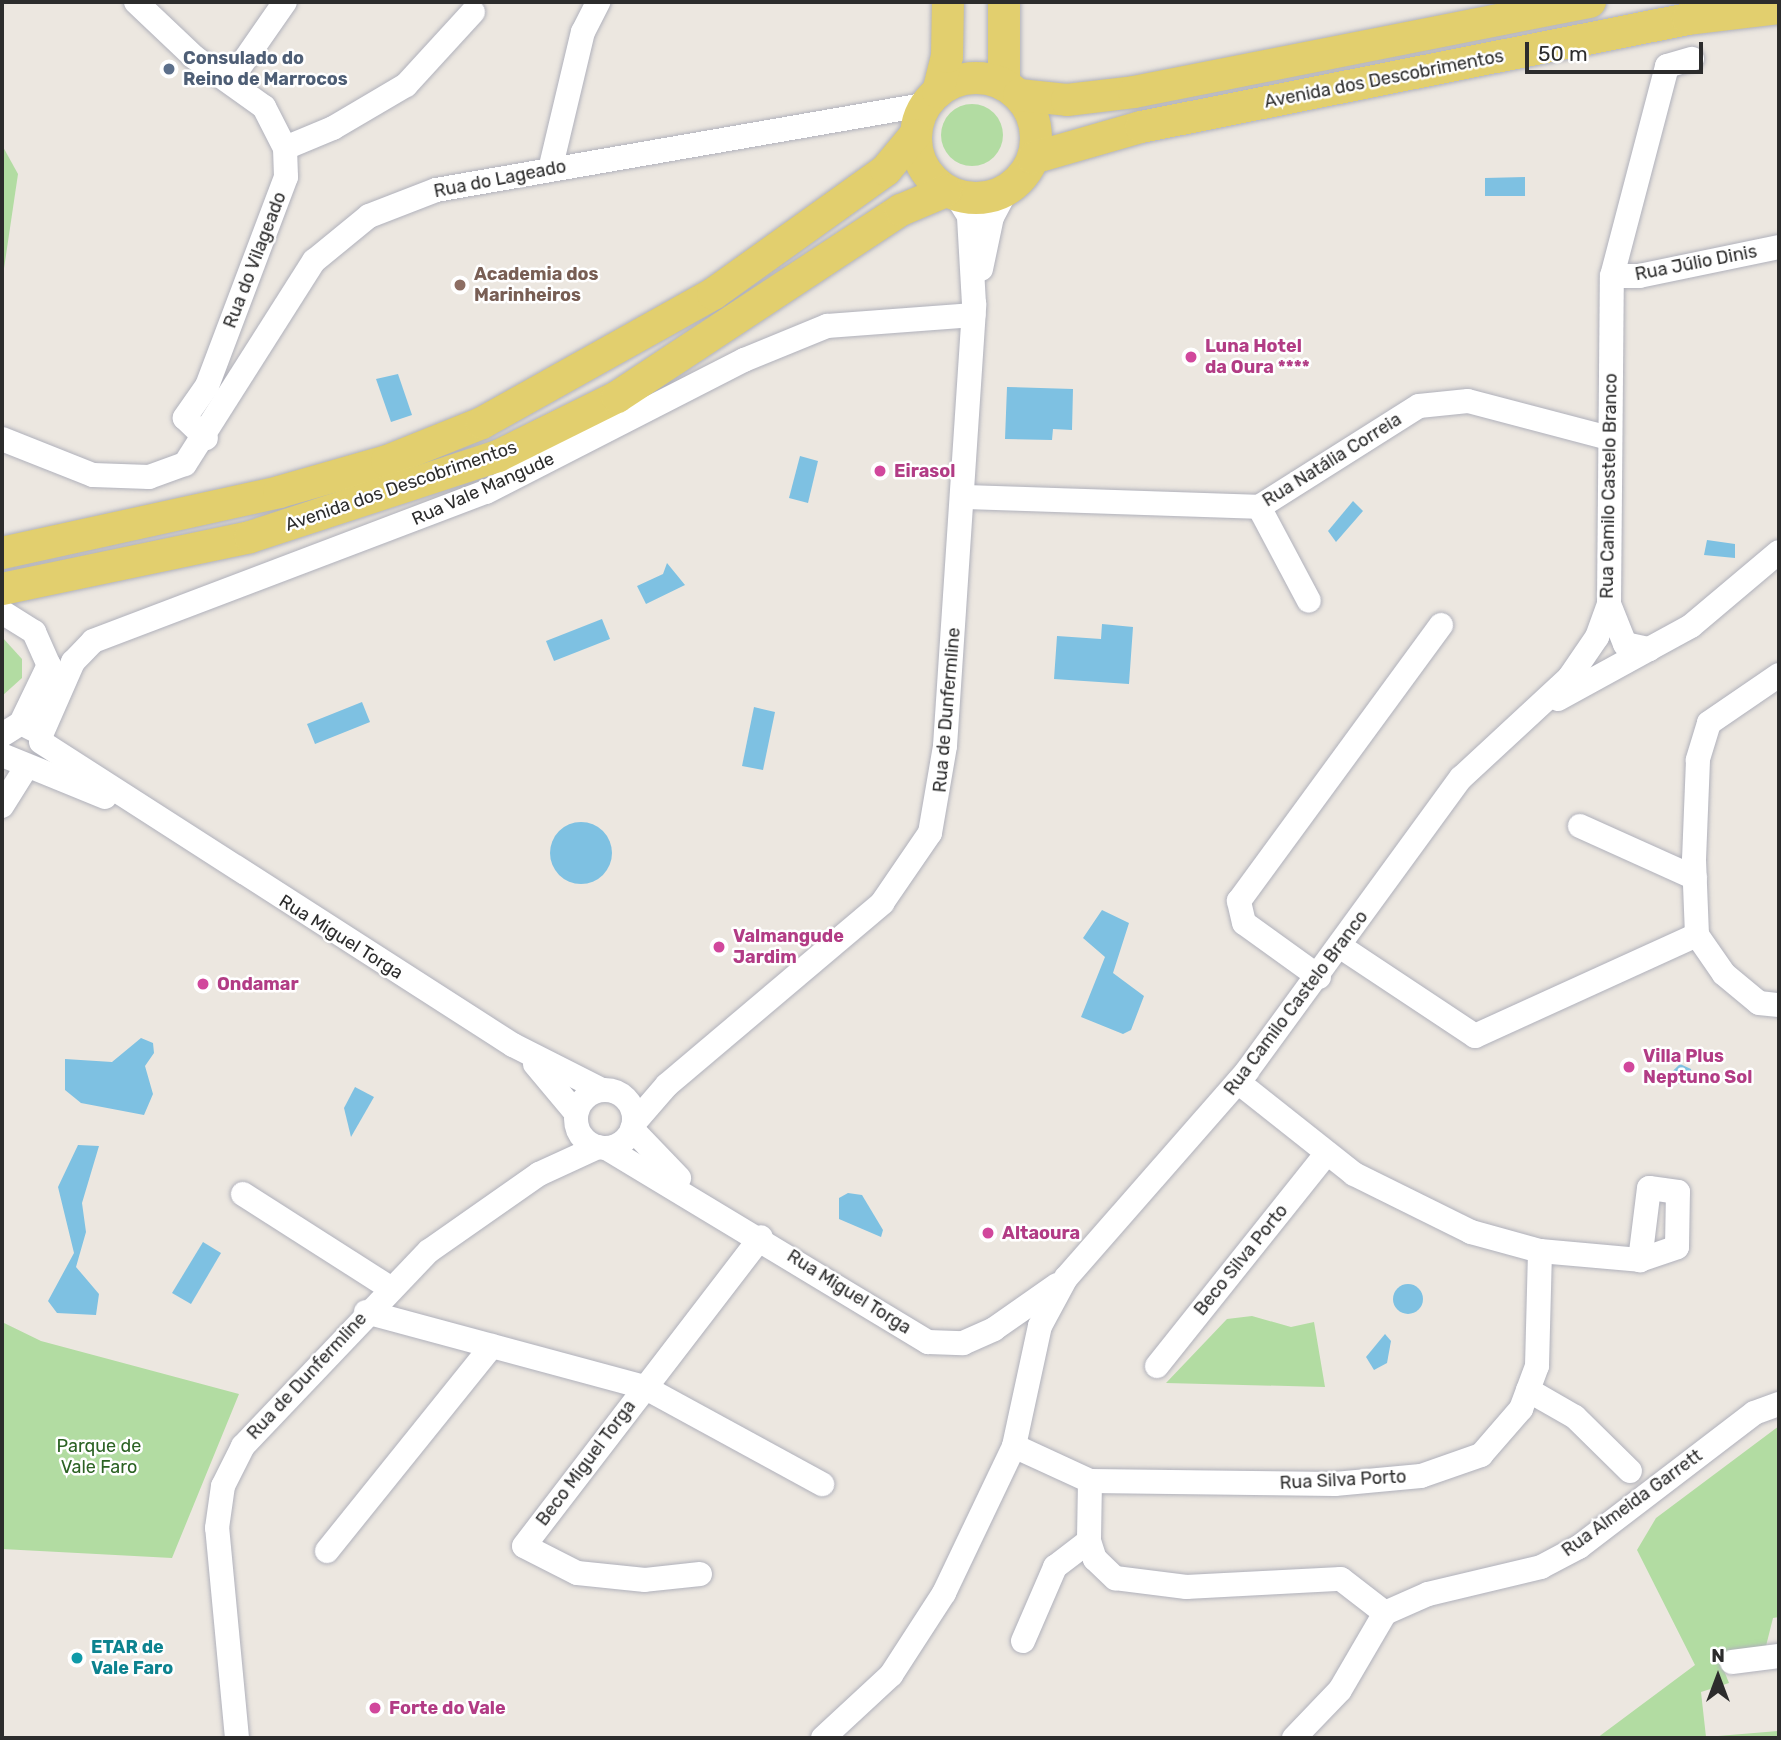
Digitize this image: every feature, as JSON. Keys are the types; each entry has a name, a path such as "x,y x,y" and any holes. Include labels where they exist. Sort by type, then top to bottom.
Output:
{"main road":[{"path":"948,2 947,57 915,135 923,167 951,193 1006,191 1033,158 1035,125 1012,90 1004,2"},
{"name":"Avenida dos Descobrimentos","path":"1012,90 1067,100 1134,92 1590,2"},
{"name":"Avenida dos Descobrimentos","path":"1033,158 1142,127 1688,19 1779,8"},
{"path":"932,98 970,78 1012,90"},
{"name":"Avenida dos Descobrimentos","path":"2,553 278,492 387,461 482,423 713,294 886,170 915,135"},
{"name":"Avenida dos Descobrimentos","path":"2,589 250,537 498,456 617,397 901,210 951,193"}],"street":[{"name":"Rua do Vilageado","path":"136,2 264,107 285,148 286,177 207,386 184,418 206,438"},
{"path":"230,81 285,2"},
{"path":"550,170 583,32 598,2"},
{"path":"285,148 333,128 406,85 473,12"},
{"name":"Rua Camilo Castelo Branco","path":"823,1738 891,1675 928,1620 1014,1446 1034,1350 1066,1278 1238,1082 1319,978 1461,778 1569,678 1609,604 1612,276 1667,66 1692,58"},
{"name":"Rua do Lageado","path":"2,439 93,475 149,477 184,464 206,438 314,261 369,216 436,190 932,98"},
{"name":"Rua de Dunfermline","path":"974,309 992,217 1006,191"},
{"name":"Rua de Dunfermline","path":"237,1738 219,1566 223,1486 243,1446 366,1312 429,1251 539,1174 603,1148 634,1126 667,1085 882,903 930,833 940,797 974,309 970,216 951,193"},
{"name":"Rua Júlio Dinis","path":"1612,276 1639,276 1779,247"},
{"name":"Rua Vale Mangude","path":"22,739 73,662 93,641 486,492 744,360 827,326 974,309"},
{"name":"Rua Natália Correia","path":"963,497 1259,507 1419,406 1468,401 1609,438"},
{"path":"1259,507 1309,601"},
{"path":"1537,709 1691,626 1779,551"},
{"path":"1609,604 1625,644 1649,649"},
{"path":"2,612 34,632 50,665 22,739 2,806"},
{"path":"1319,978 1244,923 1236,913 1239,901 1441,625"},
{"path":"1779,675 1709,723 1698,760 1695,878 1697,934 1724,974 1759,1003 1779,1005"},
{"name":"Rua Miguel Torga","path":"2,755 22,739 525,1053 611,1091 634,1126 708,1205"},
{"path":"1580,826 1695,878"},
{"path":"1340,947 1475,1035 1697,934"},
{"name":"Rua Miguel Torga","path":"525,1053 576,1120 603,1148 708,1205 928,1342 963,1343 994,1329 1066,1278"},
{"path":"1238,1082 1326,1154 1408,1204 1471,1232 1540,1251 1640,1260"},
{"path":"611,1091 667,1085"},
{"name":"Rua de Dunfermline","path":"539,1174 576,1120 582,1098 611,1091"},
{"name":"Beco Silva Porto","path":"1157,1366 1326,1154"},
{"path":"243,1194 390,1288"},
{"name":"Beco Miguel Torga","path":"700,1574 645,1580 577,1573 524,1546 761,1237"},
{"name":"Rua Silva Porto","path":"1014,1446 1090,1481 1335,1484 1420,1476 1481,1455 1528,1390 1537,1366 1540,1251"},
{"path":"366,1312 644,1387 822,1484"},
{"path":"994,1329 1014,1326 1034,1350"},
{"path":"327,1551 492,1346"},
{"path":"1528,1390 1575,1417 1630,1471"},
{"name":"Rua Almeida Garrett","path":"1385,1613 1427,1594 1541,1567 1579,1546 1754,1412 1779,1404"},
{"path":"1090,1481 1089,1541 1095,1559 1115,1578 1186,1587 1340,1579 1385,1613 1340,1690 1294,1738"},
{"path":"1023,1641 1055,1567 1089,1541"},
{"path":"1732,1662 1779,1656"}],"green space":[{"path":"972,104 994,113 1003,135 994,157 972,166 950,157 941,135 950,113"},
{"path":"2,145 18,174 2,282"},
{"path":"2,637 22,659 22,678 2,696"},
{"path":"1252,1316 1291,1327 1314,1322 1325,1387 1166,1383 1227,1319"},
{"name":"Parque de Vale Faro","path":"2,1322 41,1341 239,1394 172,1558 2,1549"},
{"path":"1779,1426 1779,1617 1773,1618 1766,1646 1719,1658 1729,1683 1701,1692 1706,1737 1778,1731 1778,1738 1597,1738 1695,1665 1637,1550 1656,1518"}],"water":[{"path":"1525,177 1525,196 1485,196 1485,178"},
{"path":"398,374 412,415 391,422 376,379"},
{"path":"1007,387 1073,389 1072,430 1053,429 1052,440 1005,439"},
{"path":"800,456 818,461 808,503 789,498"},
{"path":"1353,501 1363,511 1336,542 1328,531"},
{"path":"1707,540 1735,544 1735,558 1704,555"},
{"path":"667,563 685,585 646,604 637,586 663,574"},
{"path":"602,619 610,639 554,661 546,641"},
{"path":"1102,624 1133,627 1129,684 1054,679 1057,636 1101,639"},
{"path":"362,702 370,722 315,744 307,724"},
{"path":"754,707 775,712 763,770 742,766"},
{"path":"581,822 593,824 603,831 610,841 610,865 603,875 593,882 581,884 569,882 559,875 552,865 550,853 552,841 559,831 569,824"},
{"path":"1102,910 1129,923 1113,973 1144,996 1131,1030 1123,1034 1081,1017 1105,957 1083,938"},
{"path":"141,1038 153,1043 154,1053 145,1066 153,1094 144,1115 81,1103 65,1090 65,1059 112,1062"},
{"path":"1680,1064 1691,1069 1693,1084 1660,1083"},
{"path":"355,1087 374,1097 351,1137 344,1108"},
{"path":"78,1145 99,1146 82,1203 86,1232 76,1267 99,1294 96,1315 57,1313 48,1301 74,1253 58,1187"},
{"path":"848,1193 862,1195 883,1230 881,1237 839,1219 839,1198"},
{"path":"203,1242 221,1253 191,1304 172,1293"},
{"path":"1408,1284 1419,1288 1423,1299 1419,1310 1408,1314 1397,1310 1393,1299 1397,1288"},
{"path":"1385,1334 1391,1341 1387,1363 1374,1370 1366,1357"}],"place":[{"name":"Consulado do Reino de Marrocos","path":"169,69"},
{"name":"Academia dos Marinheiros","path":"460,285"},
{"name":"Luna Hotel da Oura ****","path":"1191,357"},
{"name":"Eirasol","path":"880,471"},
{"name":"Valmangude Jardim","path":"719,947"},
{"name":"Ondamar","path":"203,984"},
{"name":"Villa Plus Neptuno Sol","path":"1629,1067"},
{"name":"Altaoura","path":"988,1233"},
{"name":"ETAR de Vale Faro","path":"77,1658"},
{"name":"Forte do Vale","path":"375,1708"}]}
